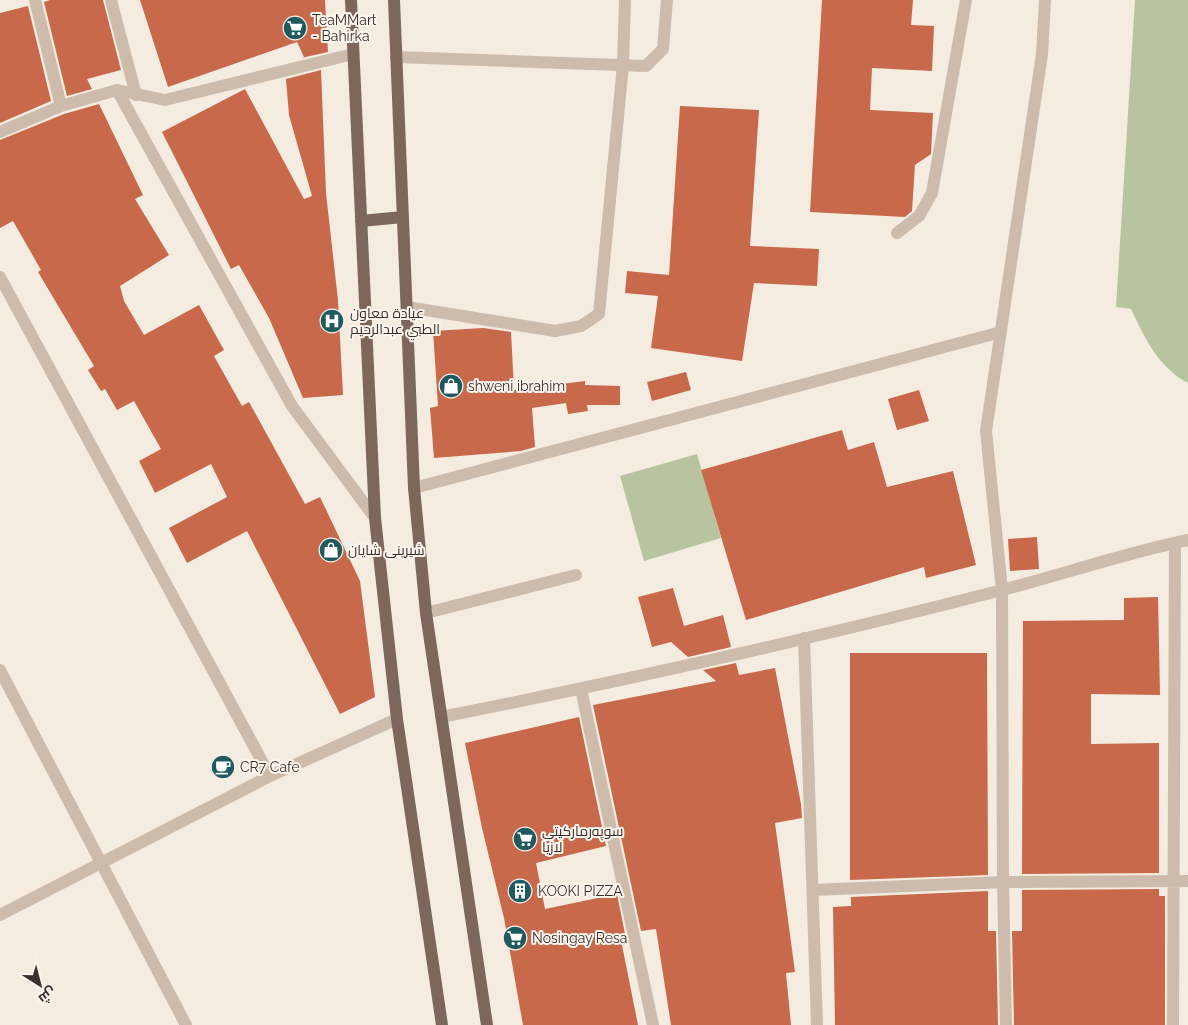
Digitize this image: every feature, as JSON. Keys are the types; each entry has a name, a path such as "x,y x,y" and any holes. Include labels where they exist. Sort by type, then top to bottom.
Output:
{"main road":[{"path":"351,0 352,54 375,518 397,719 442,1025"},
{"path":"394,0 414,488 426,613 440,717 487,1025"},
{"path":"360,221 403,217"}],"street":[{"path":"35,0 60,106"},
{"path":"111,0 136,95"},
{"path":"406,307 555,331 581,326 599,314 623,65 625,0"},
{"path":"396,57 646,66 663,49 667,0"},
{"path":"897,234 919,216 932,193 966,0"},
{"path":"1006,1025 1003,882 1002,590 986,431 1042,54 1045,0"},
{"path":"0,132 60,106 117,90 165,100 352,54"},
{"path":"117,90 292,406 375,518"},
{"path":"0,277 270,776"},
{"path":"414,488 1001,332"},
{"path":"440,717 581,689 804,638 1002,590 1182,542 1174,882 1173,1025"},
{"path":"426,613 576,575"},
{"path":"804,638 817,1025"},
{"path":"0,670 103,862 186,1025"},
{"path":"581,689 652,1025"},
{"path":"0,915 270,776 397,719"},
{"path":"813,890 1003,882 1188,881"}],"green space":[{"path":"1135,0 1188,0 1188,383 1169,369 1154,351 1131,309 1116,307"},
{"path":"697,454 721,538 644,561 620,476"}],"building":[{"path":"50,0 103,0 121,70 87,79 92,89 67,96 44,2"},
{"path":"140,0 325,0 328,52 301,58 304,57 297,42 168,87"},
{"path":"822,0 913,0 911,25 934,26 932,71 872,68 870,110 933,113 931,154 915,165 912,211 905,217 810,212"},
{"path":"28,6 51,101 0,123 0,13"},
{"path":"321,70 326,193 338,300 343,395 303,398 269,318 239,265 231,269 162,132 245,89 304,199 312,196 289,115 286,79"},
{"path":"99,104 143,195 135,199 169,255 120,286 124,301 144,335 199,305 224,350 214,356 242,406 249,402 305,504 320,497 360,581 375,697 340,714 247,531 187,563 169,528 227,497 211,464 155,493 139,461 161,449 134,401 117,410 105,389 101,391 88,370 94,366 38,272 41,270 13,221 0,228 0,140 64,114"},
{"path":"680,106 759,110 750,246 819,249 817,286 754,283 742,361 651,348 658,296 625,293 627,271 669,275"},
{"path":"483,328 511,332 514,390 585,381 585,385 620,386 620,405 587,405 588,411 568,414 566,403 532,408 535,447 521,451 434,458 430,408 438,406 433,331"},
{"path":"686,372 691,390 652,401 647,382"},
{"path":"919,390 929,421 897,430 888,399"},
{"path":"842,430 848,450 874,442 887,487 953,471 976,565 926,578 924,567 746,620 701,470"},
{"path":"1037,537 1039,569 1010,571 1008,539"},
{"path":"673,588 684,626 723,615 731,647 688,657 671,642 652,647 638,597"},
{"path":"1158,597 1160,695 1091,694 1091,744 1159,743 1159,873 1022,874 1023,621 1124,620 1124,598"},
{"path":"850,653 987,653 988,875 850,880"},
{"path":"736,663 739,675 775,668 801,804 802,818 775,823 795,972 786,973 791,1025 671,1025 656,929 641,931 593,705 716,681 703,670"},
{"path":"579,717 606,846 536,863 545,909 617,894 625,934 620,935 638,1025 523,1025 504,918 482,828 465,743"},
{"path":"1159,889 1159,896 1165,896 1165,1025 1014,1025 1012,931 1022,931 1022,890"},
{"path":"988,891 988,931 996,931 998,1025 835,1025 833,907 851,906 851,897"}],"place":[{"name":"TeaMMart - Bahirka","path":"295,28"},
{"name":"عيادة معاون الطبي عبدالرحيم","path":"332,321"},
{"name":"shweni ibrahim","path":"451,386"},
{"name":"شیرینی شایان","path":"331,550"},
{"name":"CR7 Cafe","path":"223,767"},
{"name":"سوپه‌رمارکیتی لازیا","path":"525,839"},
{"name":"KOOKI PIZZA","path":"520,891"},
{"name":"Nosingay Resa","path":"515,938"}]}
